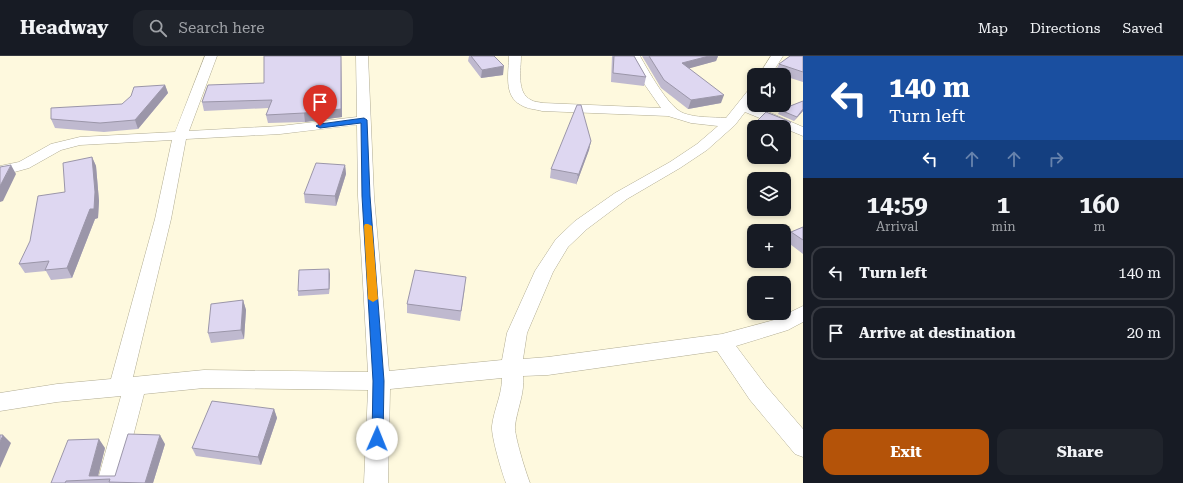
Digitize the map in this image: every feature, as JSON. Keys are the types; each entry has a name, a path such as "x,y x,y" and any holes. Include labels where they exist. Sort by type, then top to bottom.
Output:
{"street":[{"path":"110,483 128,386 180,136 211,56"},
{"path":"362,56 366,196 379,381 376,483"},
{"path":"515,56 514,85 517,94 526,103 542,107 671,112"},
{"path":"634,56 650,85 675,115 686,118 730,122"},
{"path":"769,68 777,56"},
{"path":"518,483 513,471 503,427 512,392 513,378 511,369 517,333 544,271 562,243 581,224 621,196 675,165 702,147 730,122 747,101"},
{"path":"743,106 803,132"},
{"path":"0,170 24,165 56,147 80,141 280,130 364,120"},
{"path":"0,402 57,393 204,379 379,381 548,366 722,342 751,335 781,325 803,313"},
{"path":"722,342 758,393 803,446"}],"building":[{"path":"264,56 341,56 341,109 266,115 272,100 202,102 208,85 264,83"},
{"path":"471,56 494,56 504,66 482,70"},
{"path":"614,56 634,56 646,77 613,73"},
{"path":"649,56 709,56 682,63 724,95 691,100 664,80"},
{"path":"790,56 803,56 803,72 791,68 779,64"},
{"path":"165,85 135,120 100,123 51,119 51,108 122,104 131,96 134,87"},
{"path":"803,101 803,109 797,117 785,112 791,112 791,106"},
{"path":"577,105 581,105 591,141 578,176 578,174 551,169"},
{"path":"766,112 786,120 758,120"},
{"path":"92,157 95,192 94,209 90,209 67,268 45,270 49,261 19,264 30,241 38,196 65,192 63,163"},
{"path":"316,163 345,165 335,196 304,194"},
{"path":"11,165 0,186 0,167"},
{"path":"803,227 803,240 791,232"},
{"path":"329,269 329,289 298,291 299,270"},
{"path":"415,270 466,277 461,311 407,304"},
{"path":"243,300 241,330 208,333 211,304"},
{"path":"212,401 274,409 258,457 192,448"},
{"path":"128,434 160,435 145,483 109,482 110,479 51,483 68,440 99,439 89,476 115,476"},
{"path":"0,435 3,435 0,442"}],"slow traffic":[{"path":"368,226 373,299"}],"route":[{"path":"320,126 364,120 366,196 379,381 377,439"}]}
